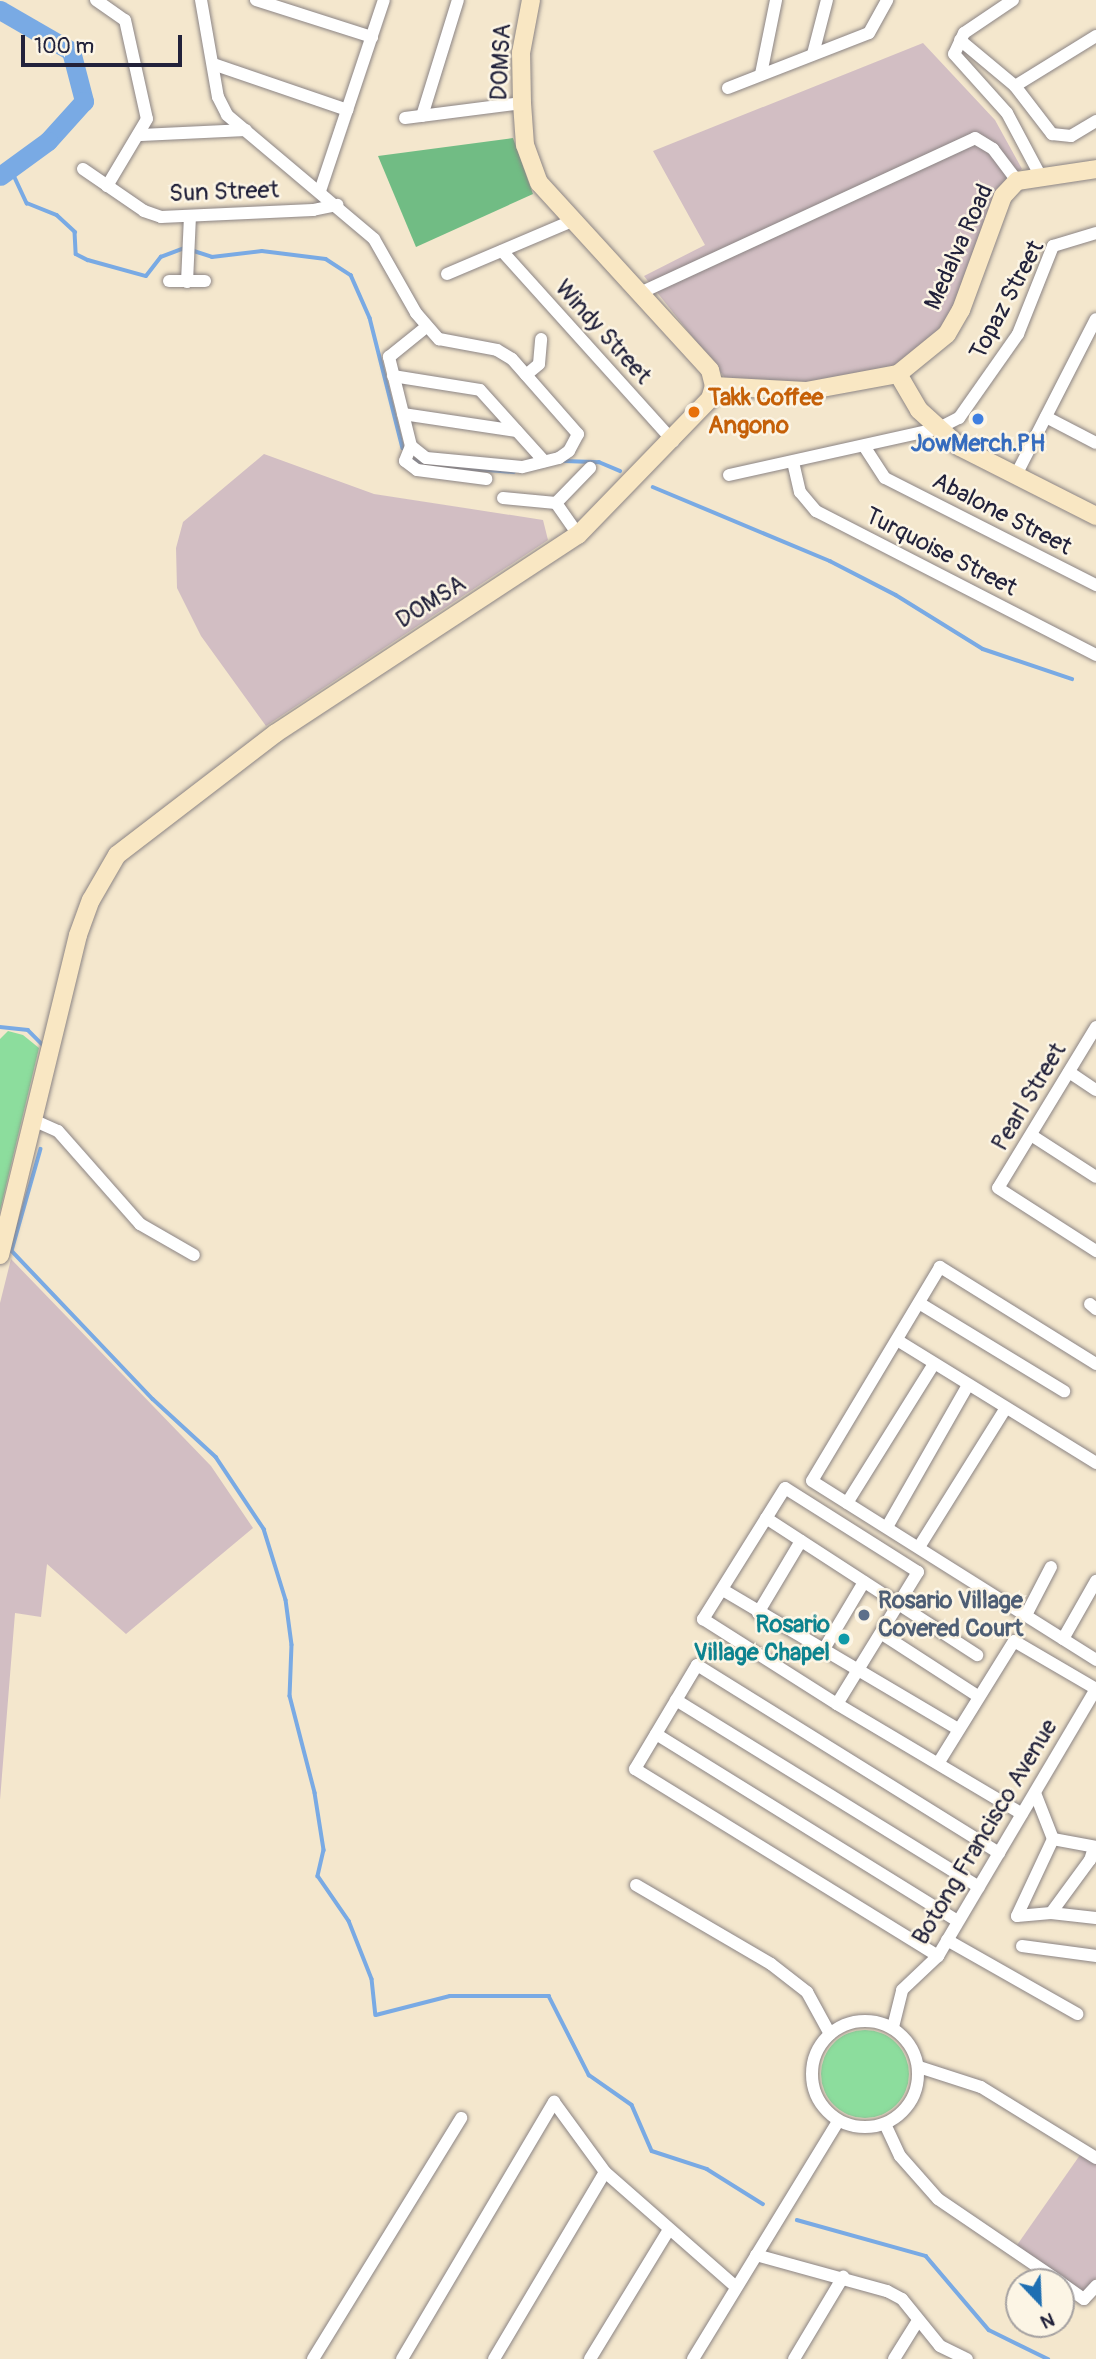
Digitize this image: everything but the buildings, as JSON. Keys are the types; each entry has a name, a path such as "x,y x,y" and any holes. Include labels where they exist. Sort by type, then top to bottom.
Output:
{"main road":[{"name":"DOMSA","path":"0,1255 78,934 91,900 117,855 276,733 578,535 704,408 715,386 709,370 539,183 526,145 522,103 521,53 531,0"},
{"name":"Medalva Road","path":"715,386 806,391 898,374 947,334 961,310 1003,196 1017,181 1040,175 1096,169"},
{"path":"898,374 919,410 960,447 1096,516"}],"street":[{"path":"96,0 125,20 147,119 141,135 107,186"},
{"path":"201,0 220,104 246,130 374,239 426,327 439,339 498,350 527,375 578,434 569,451 522,467 426,458 411,446"},
{"path":"256,0 372,37"},
{"path":"320,191 384,0"},
{"path":"422,116 458,0"},
{"path":"761,74 776,0"},
{"path":"813,54 827,0"},
{"path":"728,88 869,33 887,0"},
{"path":"1013,0 960,40 956,59 1007,113 1040,175"},
{"path":"1015,86 1096,36"},
{"path":"960,40 1015,86 1039,121 1058,137 1071,136 1096,121"},
{"path":"213,64 348,110"},
{"path":"405,118 522,103"},
{"path":"141,135 246,130"},
{"path":"640,293 975,138 993,149 1017,181"},
{"name":"Sun Street","path":"83,169 144,211 161,217 313,210 337,205"},
{"path":"187,282 190,216"},
{"path":"447,274 572,221"},
{"name":"Topaz Street","path":"729,475 937,429 959,418 1018,334 1053,246 1096,233"},
{"name":"Windy Street","path":"502,251 673,441"},
{"path":"169,281 205,281"},
{"path":"1016,475 1096,319"},
{"path":"426,327 389,357 411,446 405,461 417,470 486,479"},
{"path":"527,375 539,364 541,339"},
{"path":"393,376 480,390 544,461"},
{"path":"403,414 517,431"},
{"path":"1046,417 1096,443"},
{"name":"Abalone Street","path":"864,446 885,478 1096,585"},
{"name":"Turquoise Street","path":"793,462 800,492 816,511 1096,655"},
{"path":"556,503 590,468"},
{"path":"503,498 556,503"},
{"path":"556,503 578,535"},
{"name":"Pearl Street","path":"1096,1027 998,1188 1096,1251"},
{"path":"1069,1072 1096,1090"},
{"path":"33,1120 58,1131 140,1224 194,1255"},
{"path":"1031,1135 1096,1177"},
{"path":"1096,1364 940,1267 812,1481 1096,1660"},
{"path":"919,1303 1064,1391"},
{"path":"897,1340 1096,1462"},
{"path":"847,1503 934,1364"},
{"path":"887,1527 968,1385"},
{"path":"919,1547 1006,1408"},
{"path":"837,1704 861,1669 918,1572 785,1488 703,1619 837,1704 939,1762 1022,1814"},
{"path":"766,1518 977,1655"},
{"path":"758,1613 801,1541"},
{"path":"1026,1615 1051,1567"},
{"path":"1063,1639 1096,1581"},
{"path":"824,1649 864,1582"},
{"path":"723,1590 758,1613 861,1669 958,1730"},
{"path":"881,1634 978,1696"},
{"path":"939,1762 1014,1641 1096,1689"},
{"path":"938,1956 635,1769 697,1665 999,1853"},
{"name":"Botong Francisco Avenue","path":"893,2027 902,1990 938,1956 1096,1689"},
{"path":"676,1700 979,1887"},
{"path":"656,1734 958,1921"},
{"path":"1035,1793 1053,1839 1017,1916 1051,1913 1094,1915"},
{"path":"1051,1913 1090,1860 1095,1847 1053,1839"},
{"path":"636,1885 771,1964 807,1992 830,2034"},
{"path":"947,1940 1077,2014"},
{"path":"1022,1946 1096,1956"},
{"path":"854,2021 874,2021 893,2027 909,2041 919,2067 917,2091 905,2111 885,2124 862,2128 838,2121 822,2107 811,2081 814,2056 830,2034 854,2021"},
{"path":"919,2067 981,2087 1096,2158"},
{"path":"402,2359 554,2102 605,2172 668,2231 736,2287"},
{"path":"313,2359 461,2118"},
{"path":"693,2359 838,2121"},
{"path":"885,2124 900,2156 938,2199 1039,2268"},
{"path":"494,2359 605,2172"},
{"path":"590,2359 668,2231"},
{"path":"756,2255 843,2277 902,2299 917,2322 940,2346 967,2359"},
{"path":"793,2359 843,2277"},
{"path":"1075,2293 1084,2299 1096,2287"},
{"path":"894,2359 917,2322"}],"shaded area":[{"path":"923,43 995,120 1022,169 1006,181 942,331 904,365 800,386 726,379 644,276 705,245 653,151"},
{"path":"264,454 374,494 543,520 548,540 266,726 201,636 177,588 176,548 183,522"},
{"path":"11,1259 211,1466 253,1528 126,1634 47,1564 41,1617 15,1613 0,1800 0,1303"},
{"path":"1080,2155 1096,2164 1096,2278 1085,2294 1075,2287 1075,2268 1045,2268 1015,2248"}],"green space":[{"path":"513,138 533,194 416,247 378,156"},
{"path":"8,1031 23,1035 39,1048 0,1211 0,1039"},
{"path":"865,2030 882,2033 896,2043 906,2057 909,2074 906,2091 896,2105 882,2115 865,2118 848,2115 834,2105 824,2091 821,2074 824,2057 834,2043 848,2033"}],"waterway":[{"path":"0,10 71,51 84,101 48,141 0,176"},
{"path":"11,169 27,203 57,215 75,232 76,254 88,260 146,276 161,257 184,248"},
{"path":"191,250 212,257 262,251 326,259 351,275 370,318 403,448"},
{"path":"411,458 424,465 514,472"},
{"path":"565,461 599,462 620,471"},
{"path":"653,487 830,561 896,595 983,649 1072,679"},
{"path":"0,1027 28,1030 43,1045"},
{"path":"41,1149 12,1251 153,1399 216,1457 264,1529 286,1600 292,1645 290,1696 315,1793 324,1850 318,1876 349,1921 372,1979 376,2015 450,1996 549,1996 589,2075 632,2105 652,2151 707,2169 763,2204"},
{"path":"797,2220 926,2256 989,2330 1048,2359"}],"place":[{"name":"Takk Coffee Angono","path":"694,412"},
{"name":"JowMerch.PH","path":"978,419"},
{"name":"Rosario Village Covered Court","path":"864,1615"},
{"name":"Rosario Village Chapel","path":"844,1639"}]}
